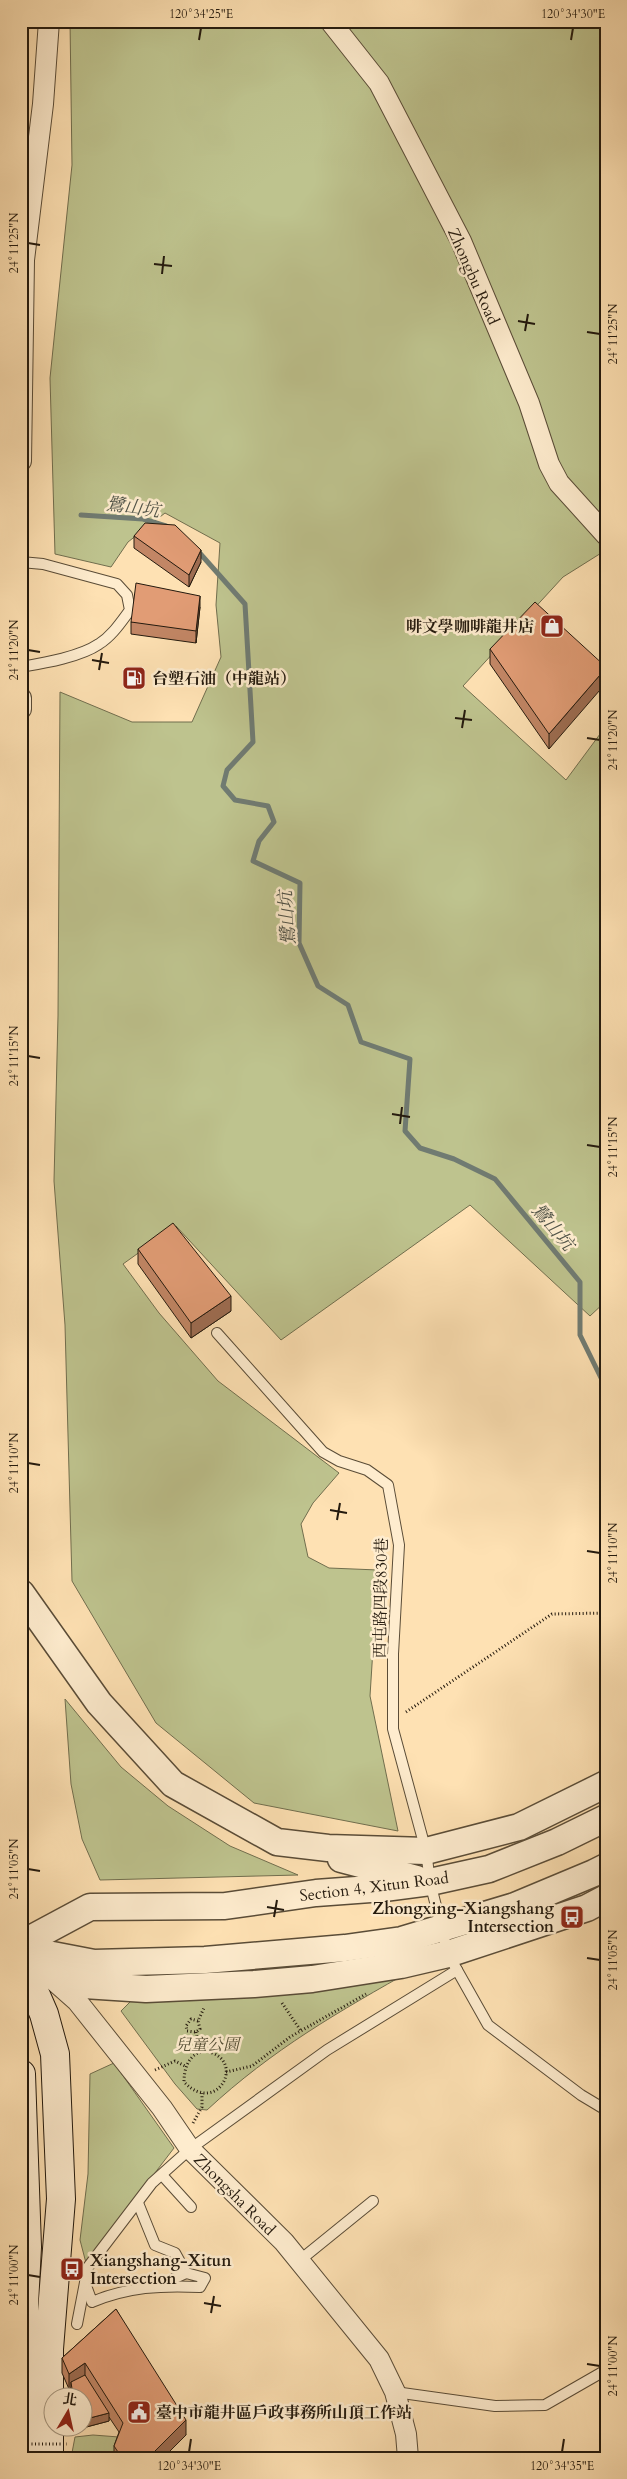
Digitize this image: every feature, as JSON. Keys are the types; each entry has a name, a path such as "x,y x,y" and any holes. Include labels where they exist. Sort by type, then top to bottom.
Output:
{"main road":[{"path":"21,1961 44,2014 55,2054 61,2199 49,2349 58,2451"},
{"path":"21,2074 27,2247 24,2304 26,2458"}],"street":[{"path":"21,462 24,260 43,104 49,21"},
{"name":"Zhongbu Road","path":"330,21 379,83 461,241 529,403 549,464 559,483 606,535"},
{"path":"21,698 21,708"},
{"name":"Section 4, Xitun Road","path":"21,1593 99,1703 173,1784 277,1842 328,1848 426,1850 519,1827 606,1784"},
{"name":"Section 4, Xitun Road","path":"21,1944 90,1907 225,1906 430,1882 489,1869 557,1842 606,1818"},
{"path":"277,1842 430,1882"},
{"path":"21,1950 94,1963 205,1960 345,1948 402,1940 514,1906 594,1873 606,1866"},
{"path":"21,1950 84,1985 146,1989 312,1978 401,1965 452,1962 587,1908 606,1898"},
{"name":"Zhongsha Road","path":"21,1950 77,2001 187,2145 284,2242 379,2359 395,2392 406,2434 408,2458"}],"lane":[{"path":"21,562 43,564 117,584 127,595 130,610 98,645 58,660 21,667"},
{"name":"西屯路四段830巷","path":"217,1334 323,1452 339,1461 367,1470 388,1485 399,1545 393,1729 426,1850 430,1882 452,1962 488,2025 581,2095 606,2110"},
{"path":"77,2324 88,2267 152,2183 187,2145 452,1962"},
{"path":"606,2121 606,2145"},
{"path":"162,2174 191,2207"},
{"path":"299,2261 373,2201"},
{"path":"138,2202 155,2245 175,2253 186,2273"},
{"path":"85,2283 92,2302 135,2288 160,2285 200,2287 205,2278 186,2273 160,2285"},
{"path":"395,2392 495,2406 545,2405 606,2370"}],"path":[{"path":"393,1721 552,1614 606,1613"},
{"path":"226,2072 252,2066 301,2031 373,1990"},
{"path":"280,1998 301,2031"},
{"path":"196,2032 199,2052"},
{"path":"199,2052 210,2052 219,2057 225,2065 226,2072 224,2084 215,2091 202,2093 190,2088 184,2082 186,2066 199,2052"},
{"path":"138,2079 175,2061 186,2066"},
{"path":"187,2145 202,2107 202,2093"},
{"path":"21,2444 58,2451"}],"green space":[{"path":"70,21 606,21 606,550 563,577 463,686 566,780 606,726 606,1301 590,1316 470,1205 281,1340 176,1226 123,1264 159,1313 218,1381 339,1473 313,1503 301,1524 308,1557 329,1568 378,1570 370,1696 398,1831 254,1803 156,1723 72,1581 65,1325 54,1181 58,1016 60,692 132,722 192,722 221,657 216,605 220,543 165,513 128,542 111,567 55,554 50,378 72,165"},
{"path":"65,1699 121,1767 168,1806 230,1846 298,1875 100,1880 82,1839 71,1784"},
{"name":"兒童公園","path":"416,1968 307,2033 257,2068 207,2110 197,2109 175,2084 121,2011 134,1998"},
{"path":"114,2063 174,2148 86,2263 80,2240 88,2174 90,2074"},
{"path":"92,2435 119,2437 112,2458 71,2458 75,2437"}],"building":[{"path":"145,523 175,525 201,550 189,575 134,536"},
{"path":"136,583 200,596 196,631 131,622"},
{"path":"535,602 606,667 549,734 490,649"},
{"path":"173,1223 231,1296 191,1323 138,1249"},
{"name":"臺中市龍井區戶政事務所山頂工作站","path":"116,2309 186,2420 148,2458 122,2458 114,2446 123,2423 85,2363 69,2374 62,2358"},
{"path":"85,2375 92,2386 72,2386 71,2382"},
{"path":"92,2386 109,2413 92,2417"}],"waterway":[{"name":"鷺山坑","path":"81,515 143,519 166,526"},
{"name":"鷺山坑","path":"197,550 245,604 253,742 227,770 223,786 235,800 268,806 274,822 259,841 253,861 300,883 299,943 318,986 348,1005 361,1042 410,1059 405,1131 420,1148 454,1159 495,1179 580,1282 580,1335 606,1388"}],"place":[{"name":"啡文學咖啡龍井店","path":"552,626"},
{"name":"台塑石油（中龍站）","path":"134,678"},
{"name":"Zhongxing-Xiangshang Intersection","path":"572,1917"},
{"name":"Xiangshang-Xitun Intersection","path":"72,2269"},
{"name":"臺中市龍井區戶政事務所山頂工作站","path":"139,2412"}]}
